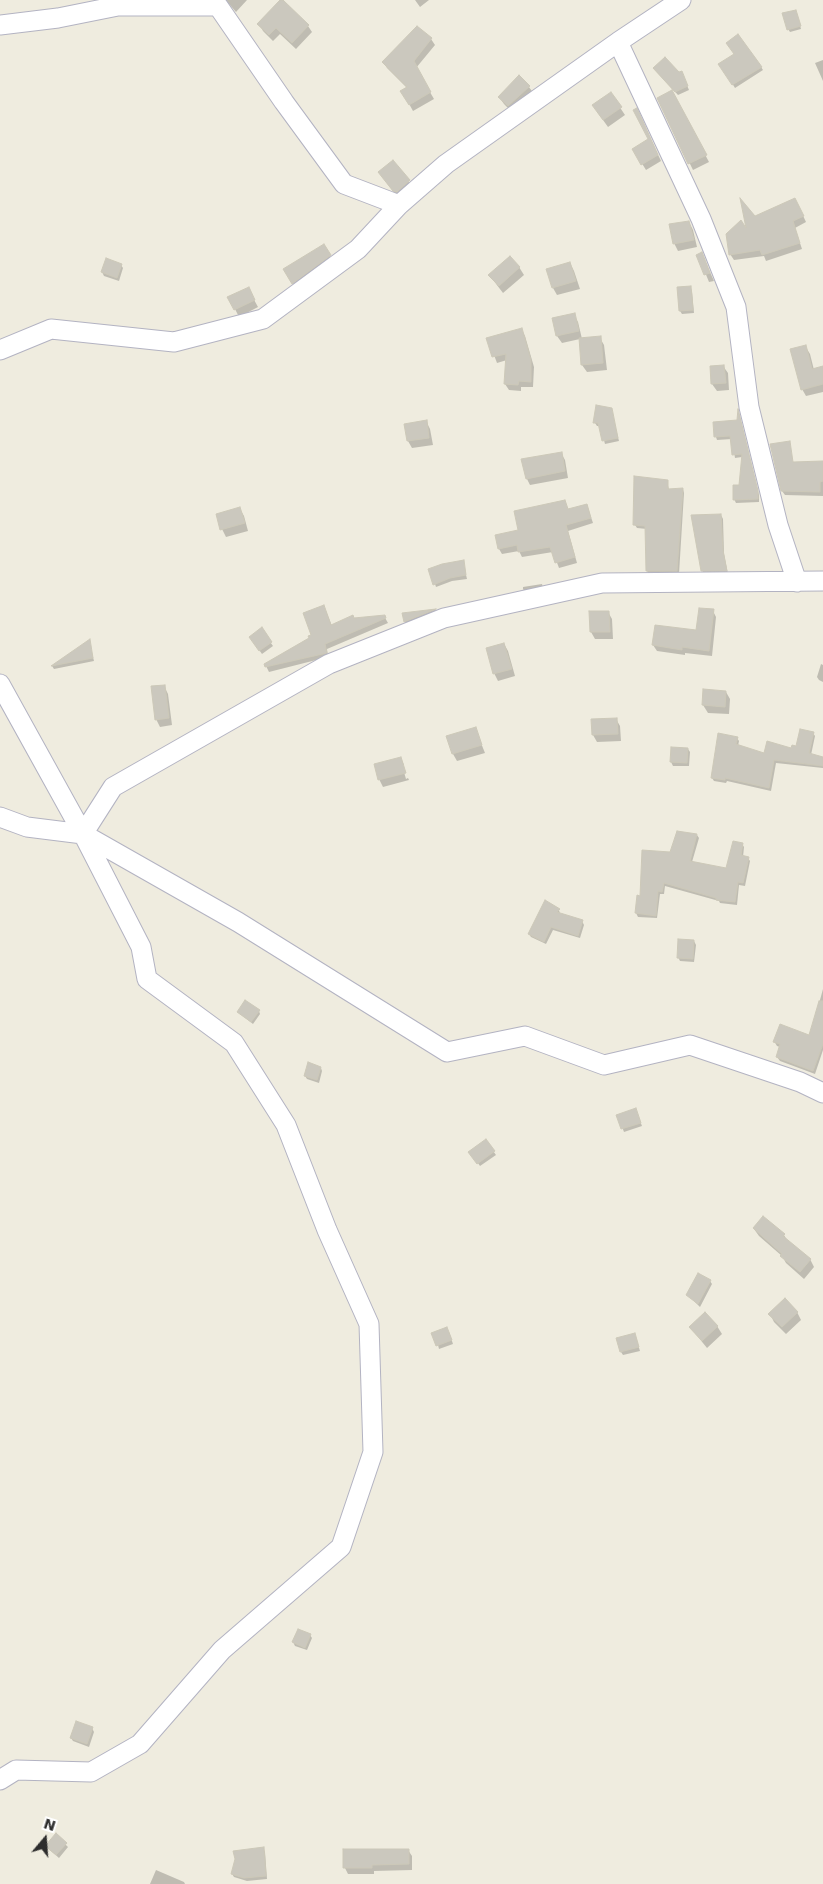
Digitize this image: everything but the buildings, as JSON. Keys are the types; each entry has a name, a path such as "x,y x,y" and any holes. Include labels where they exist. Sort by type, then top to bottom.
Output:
{"street":[{"path":"0,350 51,329 174,342 263,320 358,249 399,205 446,164 618,42 681,0"},
{"path":"0,26 58,18 118,6 218,6 284,102 344,184 399,205"},
{"path":"618,42 701,219 736,307 749,407 778,525 797,582"},
{"path":"83,834 113,787 329,664 444,618 602,583 823,581"},
{"path":"0,684 83,834 140,948 146,979 234,1043 286,1125 327,1230 369,1324 373,1452 341,1547 222,1650 140,1744 91,1772 16,1770 0,1780"},
{"path":"0,817 27,827 83,834 238,922 447,1052 525,1036 604,1066 690,1045 800,1082 823,1093"}]}
